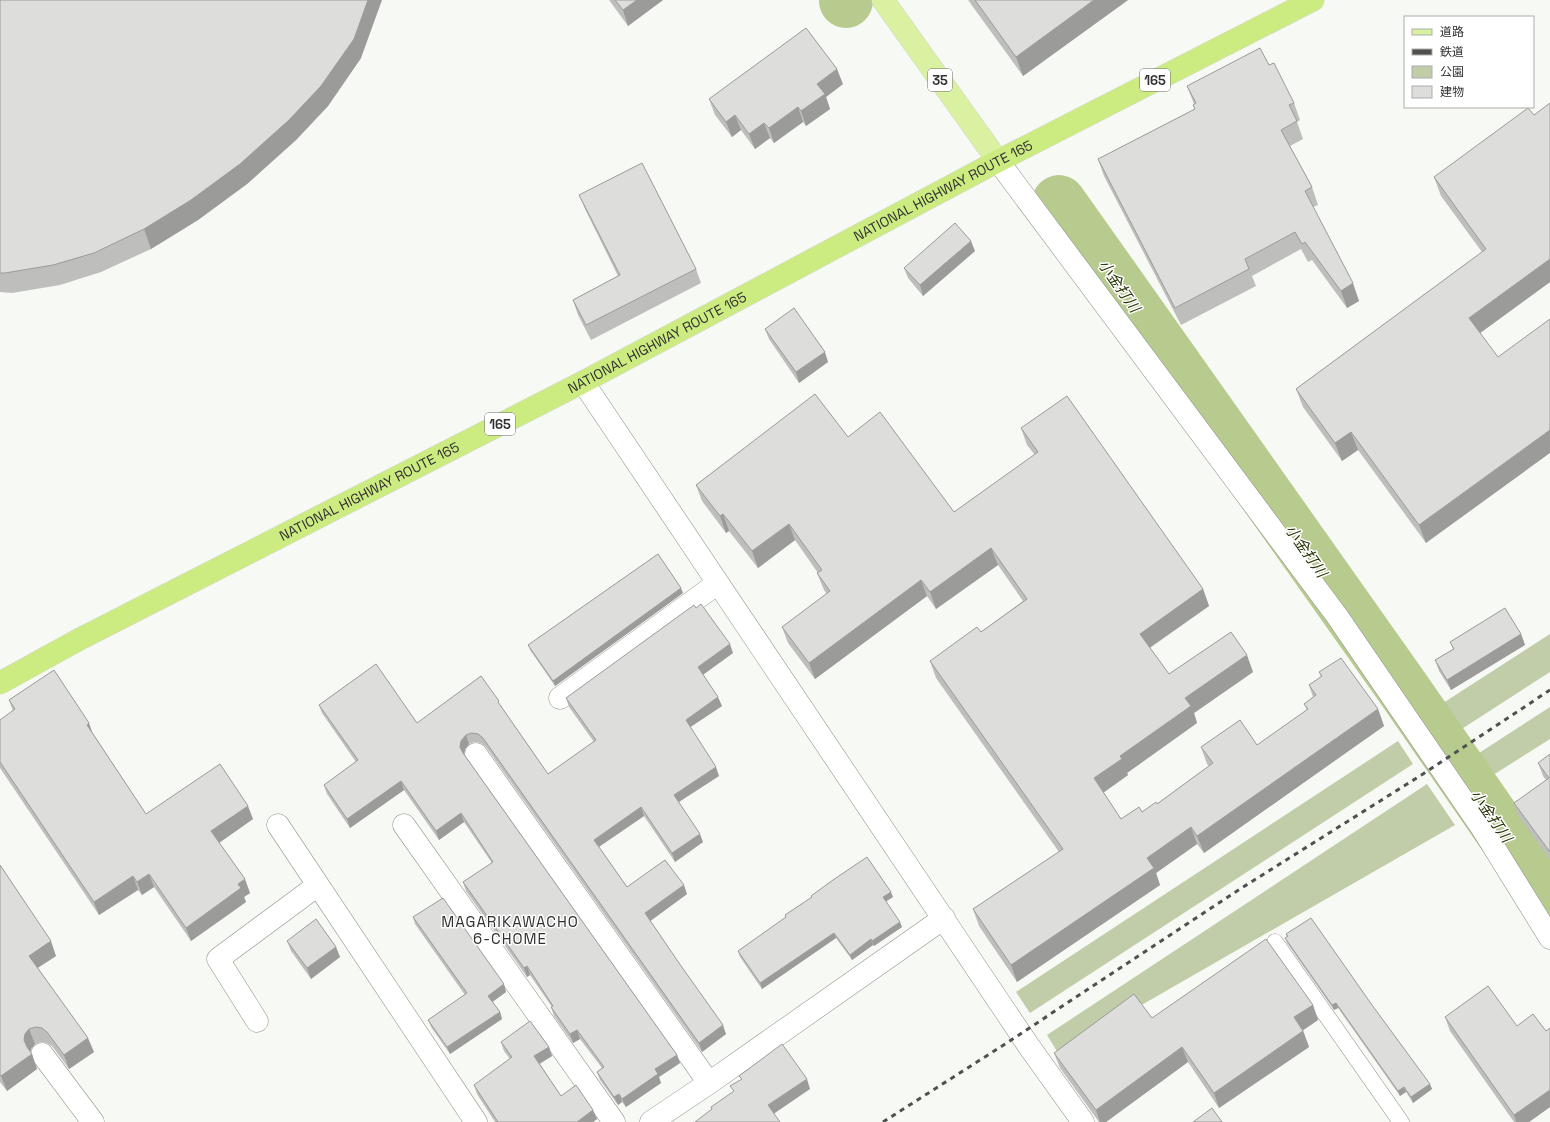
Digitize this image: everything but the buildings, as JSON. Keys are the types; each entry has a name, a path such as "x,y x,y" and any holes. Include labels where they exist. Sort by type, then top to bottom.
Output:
{"highway":[{"name":"NATIONAL HIGHWAY ROUTE 165","path":"0,683 78,640 583,382 998,160 1313,0"}],"main road":[{"name":"35","path":"883,0 998,160"}],"street":[{"path":"998,160 1337,616 1482,828 1550,938"},
{"path":"583,382 1028,1045 1083,1122"},
{"path":"560,698 718,583"},
{"path":"476,754 709,1083"},
{"path":"278,825 476,1122"},
{"path":"404,825 614,1122"},
{"path":"257,1021 218,959 318,885"},
{"path":"651,1122 944,918"},
{"path":"42,1054 93,1122"}],"lane":[{"path":"1275,942 1401,1122"}],"green space":[{"path":"1550,634 1550,672 1457,732 1440,705"},
{"path":"1550,707 1550,739 1490,777 1476,755"},
{"path":"1398,741 1413,764 1030,1013 1016,992"},
{"path":"1427,784 1455,825 1058,1053 1047,1035"}],"waterway":[{"name":"小金打川","path":"1059,202 1404,690 1550,901"}],"railway":[{"path":"883,1122 1002,1046 1240,889 1423,774 1550,690"}],"district":[{"name":"MAGARIKAWACHO 6-CHOME","path":"510,930"}]}
